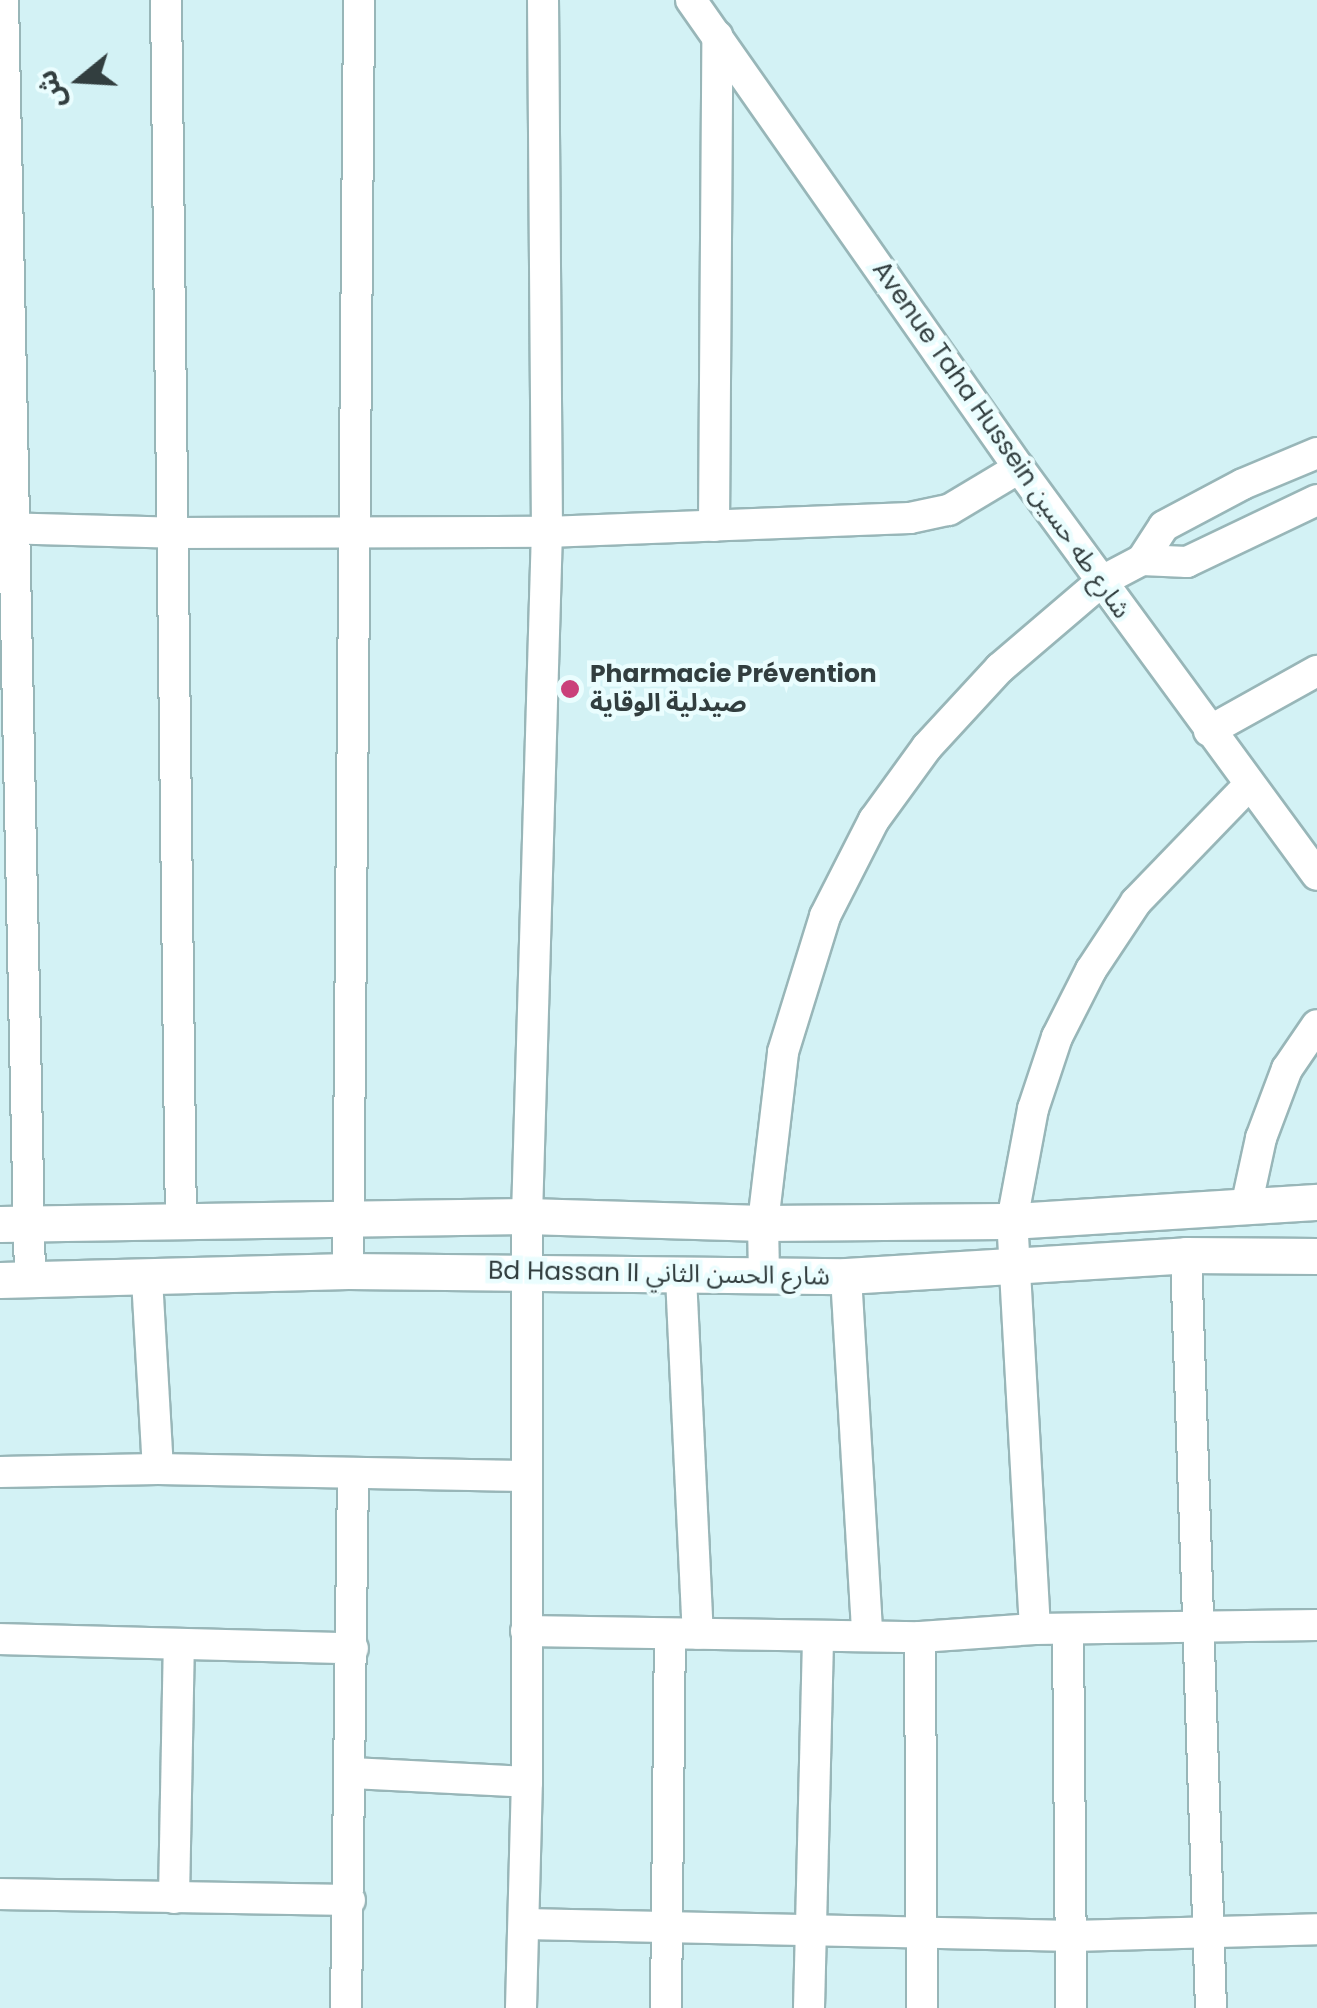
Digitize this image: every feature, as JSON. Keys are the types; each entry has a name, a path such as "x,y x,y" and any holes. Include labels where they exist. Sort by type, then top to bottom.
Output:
{"street":[{"path":"2,0 15,1280"},
{"path":"166,0 181,1222"},
{"path":"348,1271 359,0"},
{"path":"521,2008 527,1782 528,1216 547,532 543,0"},
{"name":"Avenue Taha Hussein شارع طه حسين","path":"692,0 1019,468 1248,786 1317,875"},
{"path":"714,526 717,36"},
{"path":"764,1274 763,1223 783,1052 825,916 874,820 927,746 1000,668 1102,581 1142,560 1164,526 1243,484 1317,453"},
{"path":"7,528 174,533 547,532 910,518 949,510 977,497 1019,468"},
{"path":"1142,560 1187,562 1317,500"},
{"path":"1209,731 1317,670"},
{"path":"1035,1629 1012,1221 1034,1110 1057,1037 1091,970 1136,902 1248,786"},
{"path":"1246,1207 1260,1138 1286,1069 1317,1025"},
{"path":"13,1223 528,1216 763,1223 1012,1221 1317,1202"},
{"path":"1186,1255 1212,2008"},
{"name":"Bd Hassan II شارع الحسن الثاني","path":"15,1280 348,1271 846,1276 1186,1255 1317,1256"},
{"path":"666,2008 684,1634 681,1276"},
{"path":"846,1276 867,1633"},
{"path":"147,1278 158,1469"},
{"path":"0,1472 158,1469 353,1476 526,1476"},
{"path":"346,2008 354,1648 353,1476"},
{"path":"526,1632 818,1636 867,1633 920,1637 1035,1629 1317,1626"},
{"path":"1068,1629 1072,2008"},
{"path":"809,2008 818,1636"},
{"path":"920,1637 922,2008"},
{"path":"0,1639 354,1648"},
{"path":"174,1898 179,1645"},
{"path":"352,1774 527,1782"},
{"path":"0,1894 350,1900"},
{"path":"525,1924 1073,1936 1317,1929"}],"place":[{"name":"Pharmacie Prévention صيدلية الوقاية","path":"570,689"}]}
